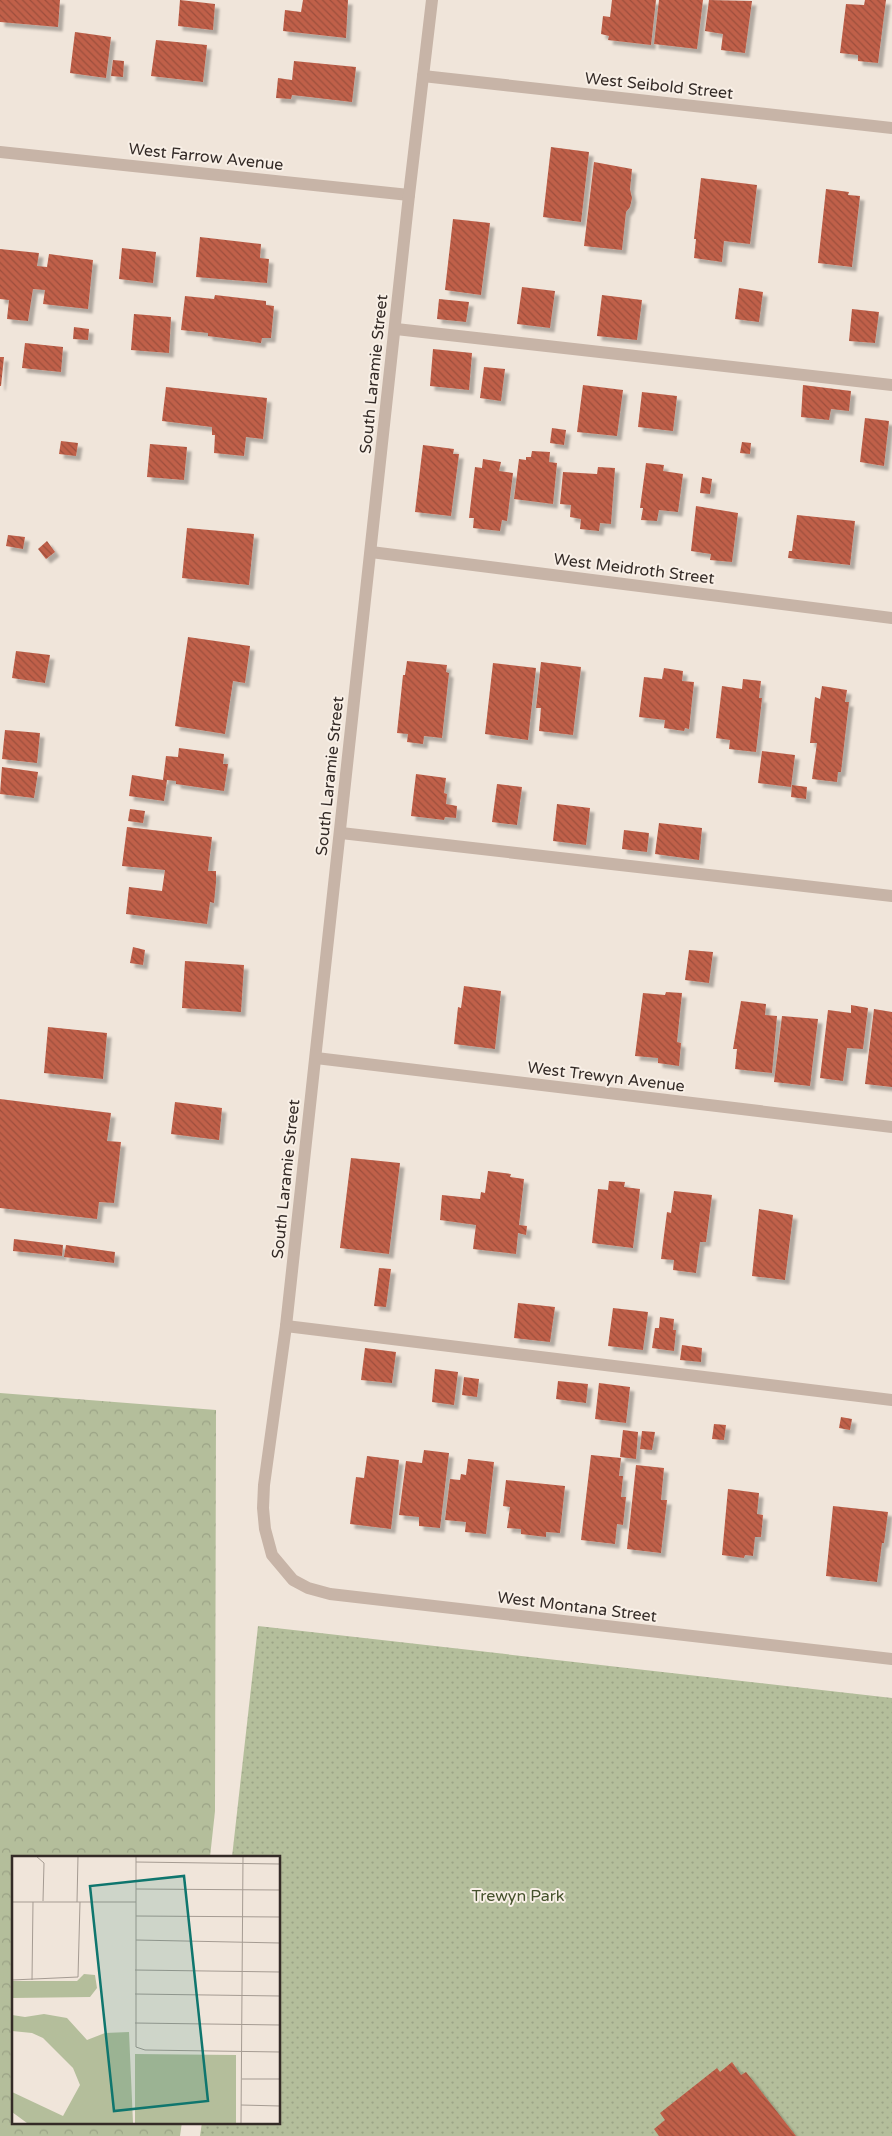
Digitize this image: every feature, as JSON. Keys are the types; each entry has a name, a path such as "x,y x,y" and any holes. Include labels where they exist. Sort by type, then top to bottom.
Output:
{"street":[{"name":"South Laramie Street","path":"272,1555 265,1529 263,1508 264,1485 286,1326 432,0"},
{"name":"West Seibold Street","path":"423,76 892,128"},
{"name":"West Farrow Avenue","path":"0,152 410,195"},
{"path":"396,329 892,385"},
{"name":"West Meidroth Street","path":"371,552 892,618"},
{"path":"341,833 892,896"},
{"name":"West Trewyn Avenue","path":"316,1058 892,1128"},
{"path":"286,1326 892,1400"},
{"name":"West Montana Street","path":"272,1555 294,1580 308,1588 330,1594 892,1659"}],"green space":[{"path":"0,1393 216,1410 215,1811 210,1856 12,1856 12,2124 182,2124 180,2136 0,2136"},
{"name":"Trewyn Park","path":"258,1626 892,1698 892,2136 200,2136 202,2124 280,2124 280,1856 232,1856"}],"building":[{"path":"0,0 60,0 58,27 0,22"},
{"path":"180,0 215,4 213,30 178,26"},
{"path":"303,0 348,0 346,38 283,31 285,10 301,12"},
{"path":"612,0 656,0 651,45 608,40 609,36 601,34 603,16 610,17"},
{"path":"659,0 703,0 697,49 654,44"},
{"path":"709,0 752,1 745,53 721,50 723,34 705,31"},
{"path":"865,0 886,0 878,63 858,61 858,55 840,53 846,4 864,5"},
{"path":"75,32 111,37 106,78 70,73"},
{"path":"156,40 207,45 203,82 151,76"},
{"path":"113,60 124,61 123,77 111,76"},
{"path":"294,61 356,67 352,102 292,95 291,99 276,98 278,78 292,80"},
{"path":"551,147 589,152 581,222 543,217"},
{"path":"594,162 632,169 630,189 632,198 630,207 626,212 622,250 584,246"},
{"path":"701,178 757,185 750,244 724,241 722,262 694,258 696,239 694,239"},
{"path":"826,189 849,192 848,195 860,196 852,267 818,263"},
{"path":"453,219 490,223 481,295 445,290"},
{"path":"200,237 261,244 260,258 269,259 267,283 196,277"},
{"path":"122,248 156,252 153,283 119,279"},
{"path":"0,249 39,253 37,266 47,267 49,254 93,260 88,309 43,304 45,290 33,289 28,321 7,319 9,300 0,299"},
{"path":"522,287 555,291 550,328 517,324"},
{"path":"739,288 763,292 759,322 735,319"},
{"path":"215,295 266,301 266,305 274,306 271,338 262,338 261,343 208,336 208,333 181,330 185,296 214,299"},
{"path":"602,295 642,300 637,340 597,336"},
{"path":"439,299 469,302 466,322 437,319"},
{"path":"852,309 879,312 875,343 849,341"},
{"path":"134,314 171,317 169,353 131,350"},
{"path":"74,327 89,329 88,340 73,339"},
{"path":"25,343 63,347 61,372 22,368"},
{"path":"433,349 472,353 469,390 430,386"},
{"path":"0,357 4,357 1,386 0,386"},
{"path":"484,367 505,369 501,401 480,398"},
{"path":"583,385 623,390 617,436 577,432"},
{"path":"803,385 851,391 849,411 831,409 829,420 801,417"},
{"path":"166,387 267,398 263,439 246,437 244,456 214,453 215,435 212,435 212,427 162,421"},
{"path":"642,392 677,396 673,431 638,427"},
{"path":"865,418 889,421 884,466 860,462"},
{"path":"552,428 566,430 564,445 550,443"},
{"path":"61,441 78,443 76,456 59,454"},
{"path":"742,442 751,443 750,454 740,453"},
{"path":"150,444 187,447 184,480 147,477"},
{"path":"423,445 454,449 453,454 459,454 451,516 415,512"},
{"path":"532,451 550,452 549,462 557,463 553,504 514,499 519,459 526,460 526,457 531,457"},
{"path":"483,459 501,462 499,471 513,473 507,521 502,520 500,531 473,528 474,518 469,518 475,467 482,468"},
{"path":"646,463 664,465 663,471 683,474 678,512 659,510 657,521 641,520 643,508 640,508"},
{"path":"598,467 615,468 611,524 600,523 599,531 580,529 581,519 570,517 571,505 560,504 563,472 597,474"},
{"path":"702,477 712,479 710,494 700,493"},
{"path":"696,506 738,513 732,562 710,560 711,554 691,551"},
{"path":"797,515 855,521 850,565 788,558 789,551 792,551"},
{"path":"187,528 254,534 249,585 182,578"},
{"path":"8,535 25,537 23,549 6,546"},
{"path":"47,541 55,552 46,559 38,549"},
{"path":"188,637 250,646 245,683 233,681 225,734 175,726"},
{"path":"16,651 50,655 45,683 12,678"},
{"path":"407,661 447,665 446,672 449,673 442,738 424,736 423,744 407,742 408,734 397,733 403,675 405,675"},
{"path":"541,662 581,667 573,735 539,731 541,708 536,708"},
{"path":"493,663 536,668 528,740 485,734"},
{"path":"664,668 683,671 682,681 694,682 689,729 685,728 684,731 664,728 665,720 639,717 644,677 662,679"},
{"path":"743,679 761,681 759,698 762,698 756,752 729,749 730,740 716,738 722,686 742,689"},
{"path":"822,686 847,690 845,702 849,702 841,772 838,772 837,782 812,779 817,743 810,743 815,697 820,699"},
{"path":"5,730 40,733 37,763 2,759"},
{"path":"179,748 224,754 223,764 228,764 224,791 176,784 176,781 167,780 164,801 129,796 132,775 163,780 166,756 178,757"},
{"path":"762,751 795,755 791,787 758,783"},
{"path":"2,767 38,772 34,798 0,794"},
{"path":"416,774 446,778 444,793 447,794 446,804 457,806 456,818 445,817 444,820 411,816"},
{"path":"497,784 522,787 517,825 492,822"},
{"path":"792,785 807,787 806,799 791,797"},
{"path":"557,804 590,808 586,845 553,841"},
{"path":"130,809 145,811 143,823 128,821"},
{"path":"659,823 702,828 699,860 655,854"},
{"path":"127,827 212,837 208,871 216,871 216,882 214,903 210,902 207,924 126,914 129,887 162,891 165,870 122,866"},
{"path":"624,830 649,833 647,852 622,849"},
{"path":"133,947 145,950 143,965 130,963"},
{"path":"689,950 713,952 709,983 685,980"},
{"path":"185,961 244,965 241,1012 182,1008"},
{"path":"464,986 501,991 495,1049 454,1044 458,1007 461,1008"},
{"path":"666,992 682,993 677,1042 681,1043 679,1066 658,1063 658,1058 635,1056 643,993 665,995"},
{"path":"741,1001 766,1004 765,1015 777,1016 772,1073 735,1069 737,1049 733,1049"},
{"path":"851,1005 868,1008 863,1049 847,1048 843,1081 820,1078 828,1010 851,1013"},
{"path":"874,1009 892,1012 892,1087 865,1084"},
{"path":"782,1016 818,1019 810,1086 774,1082"},
{"path":"48,1027 107,1033 103,1079 44,1073"},
{"path":"0,1099 111,1113 107,1141 121,1142 114,1203 99,1202 97,1219 0,1208"},
{"path":"175,1102 222,1108 219,1140 171,1134"},
{"path":"351,1158 400,1163 389,1254 340,1248"},
{"path":"488,1171 511,1174 510,1177 524,1179 519,1225 527,1226 526,1235 518,1233 516,1254 473,1249 476,1225 440,1220 442,1195 480,1199 481,1192 485,1193"},
{"path":"609,1181 625,1182 624,1187 640,1189 633,1248 592,1243 598,1189 608,1190"},
{"path":"674,1191 712,1195 706,1242 700,1242 696,1273 673,1270 674,1260 661,1259 667,1212 671,1213"},
{"path":"759,1209 793,1215 785,1280 752,1276"},
{"path":"14,1239 63,1245 62,1256 13,1251"},
{"path":"66,1245 115,1252 114,1263 64,1257"},
{"path":"379,1268 391,1269 386,1307 374,1306"},
{"path":"518,1303 555,1307 550,1342 514,1338"},
{"path":"613,1308 648,1312 643,1350 608,1346"},
{"path":"660,1317 674,1319 673,1330 676,1330 674,1351 652,1348 655,1328 659,1328"},
{"path":"682,1345 702,1348 701,1362 680,1360"},
{"path":"365,1348 396,1352 392,1383 361,1380"},
{"path":"435,1369 458,1372 454,1405 432,1402"},
{"path":"464,1377 479,1379 477,1397 462,1395"},
{"path":"558,1381 588,1384 586,1403 556,1399"},
{"path":"599,1383 630,1387 626,1423 595,1419"},
{"path":"841,1417 852,1419 850,1430 839,1428"},
{"path":"714,1424 726,1425 724,1440 712,1439"},
{"path":"623,1430 638,1432 636,1459 620,1457"},
{"path":"642,1431 655,1432 652,1450 640,1449"},
{"path":"424,1450 449,1453 440,1528 419,1526 419,1517 399,1515 406,1461 422,1463"},
{"path":"591,1455 621,1458 619,1476 623,1476 621,1497 626,1497 623,1525 617,1524 615,1544 581,1540"},
{"path":"367,1456 399,1460 391,1529 350,1524 356,1477 364,1478"},
{"path":"468,1459 494,1462 486,1534 465,1532 466,1522 445,1520 450,1479 460,1480 461,1474 466,1475"},
{"path":"636,1465 664,1468 661,1500 667,1500 661,1553 627,1549"},
{"path":"506,1480 565,1486 560,1533 546,1532 546,1537 521,1534 521,1529 507,1528 510,1507 503,1506"},
{"path":"728,1489 759,1493 757,1514 763,1515 761,1537 755,1537 753,1556 745,1555 744,1558 722,1555"},
{"path":"833,1506 888,1512 877,1582 826,1576"},
{"path":"732,2062 741,2075 746,2072 796,2136 659,2136 654,2129 665,2120 660,2113 717,2068 720,2072"}]}
